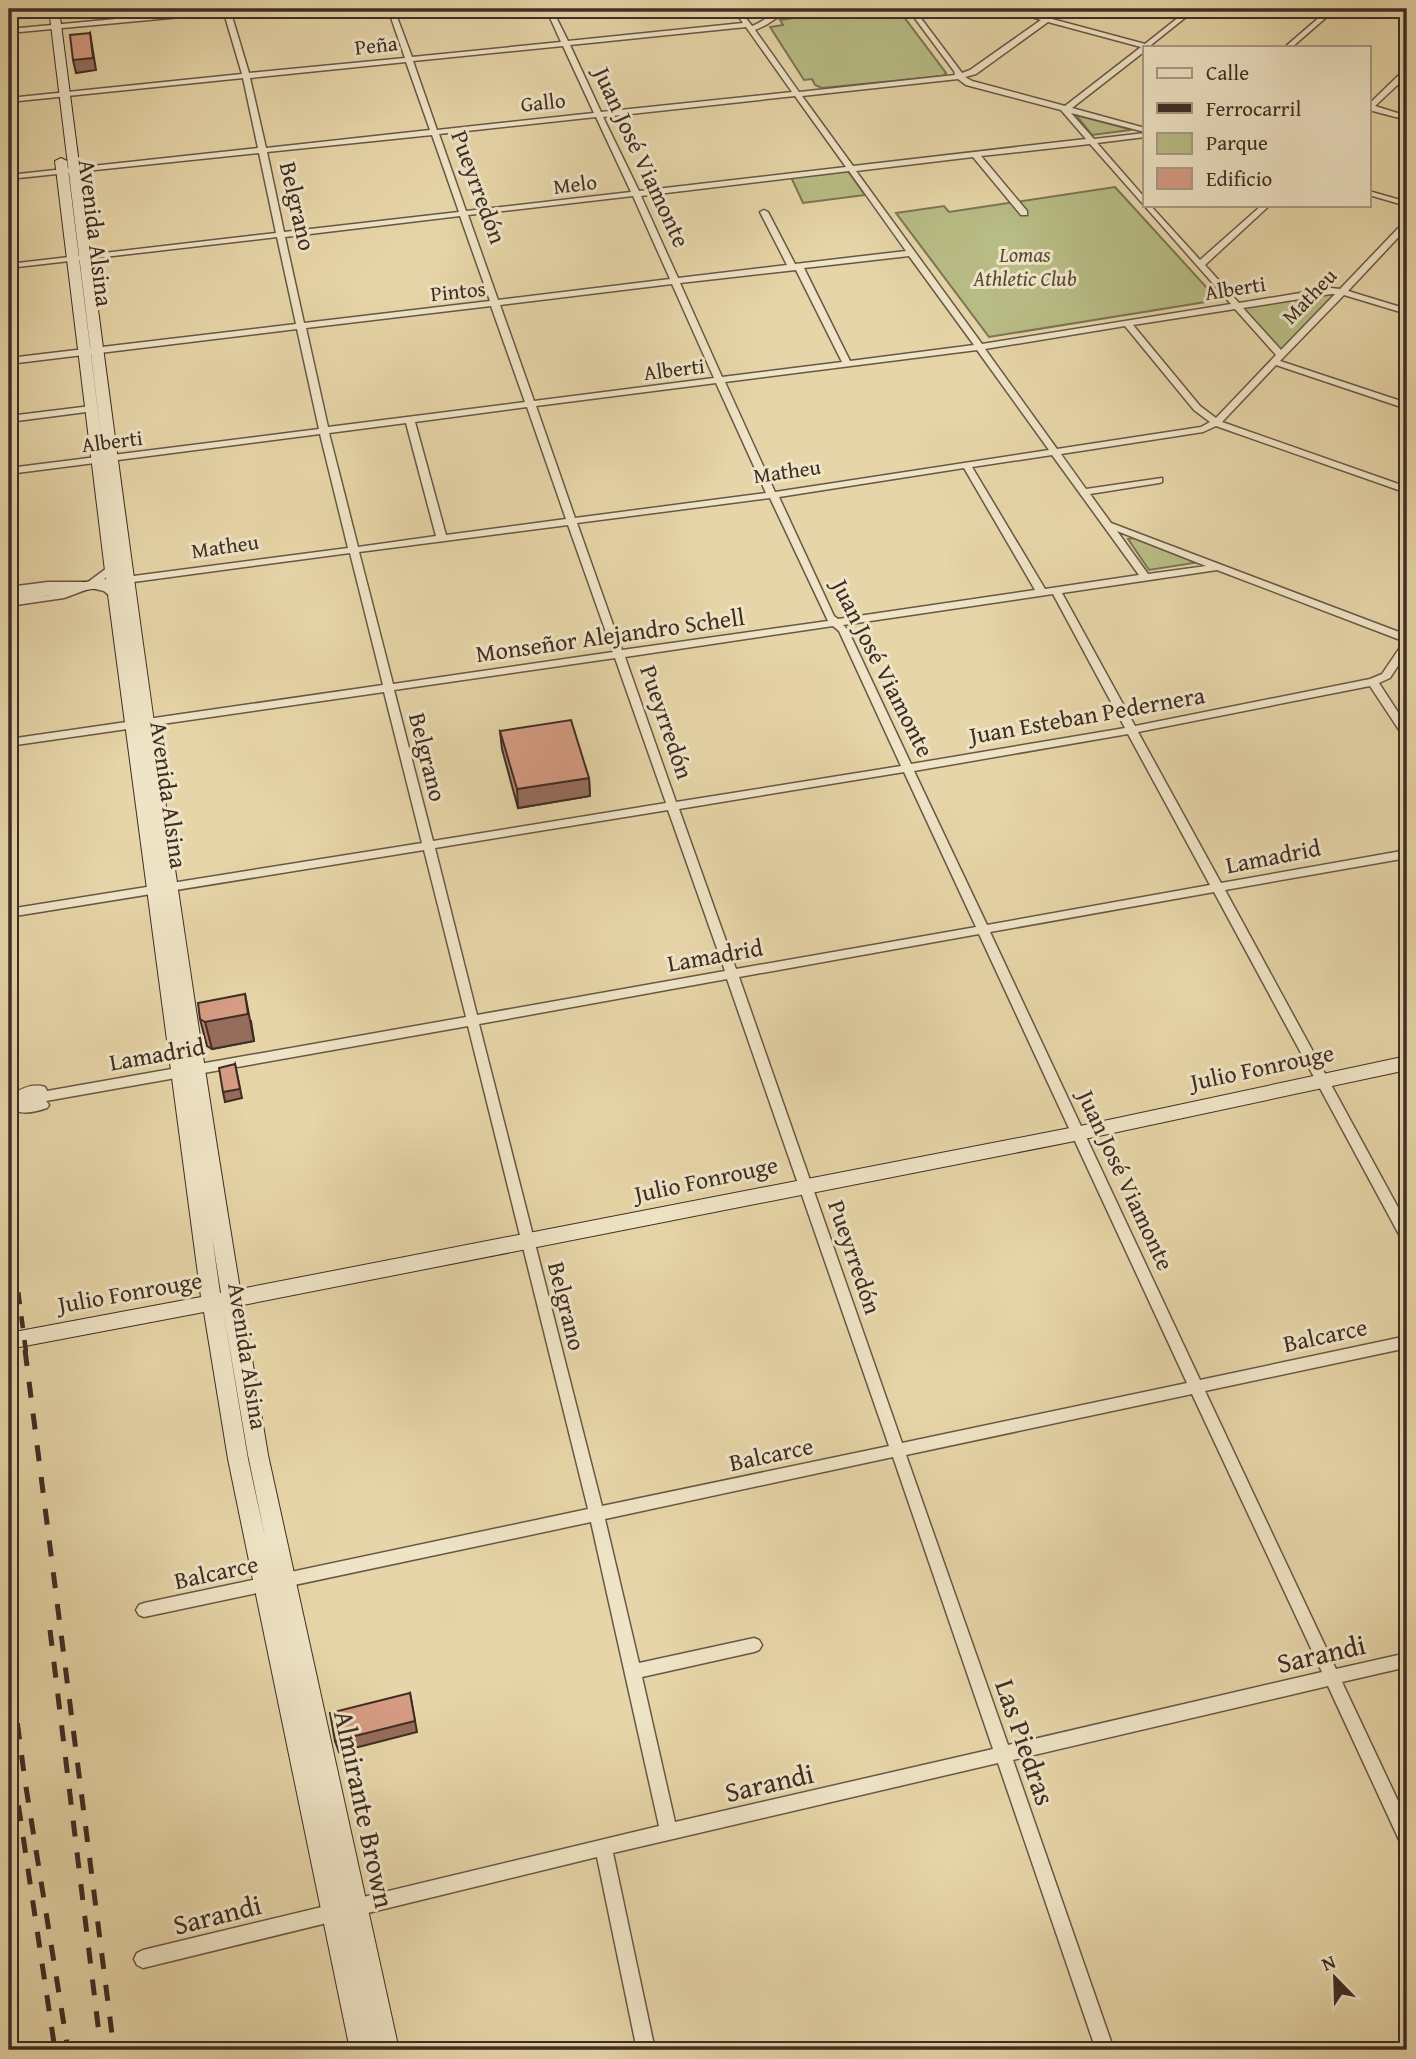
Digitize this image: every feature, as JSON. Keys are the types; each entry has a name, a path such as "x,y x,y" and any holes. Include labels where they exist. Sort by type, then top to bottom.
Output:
{"main road":[{"name":"Avenida Alsina","path":"43,9 50,27 55,91 81,258 116,581 140,723 185,1073 222,1302 237,1459 274,1583"},
{"name":"Avenida Alsina","path":"48,61 54,9"},
{"name":"Avenida Alsina","path":"91,351 91,409 104,459"},
{"name":"Matheu","path":"9,597 116,581"},
{"name":"Julio Fonrouge","path":"12,1340 528,1243 806,1185 1080,1133 1407,1063"},
{"name":"Almirante Brown","path":"274,1583 346,1911 387,2050"},
{"name":"Almirante Brown","path":"346,1911 363,2050"}],"street":[{"path":"9,31 246,9"},
{"name":"Pueyrredón","path":"391,9 806,1185 897,1451"},
{"name":"Juan José Viamonte","path":"550,9 636,194 718,381 830,617 843,630 1407,1838"},
{"path":"736,9 1145,577"},
{"path":"748,27 764,24 787,9"},
{"path":"911,9 960,77 969,83 1143,131"},
{"path":"1009,9 1143,46"},
{"name":"Gallo","path":"9,177 960,77 973,72 1060,9"},
{"path":"1148,46 1193,9"},
{"path":"1289,46 1333,9"},
{"path":"1371,9 1407,18"},
{"name":"Belgrano","path":"227,10 246,76 324,432 356,550 387,689 597,1514"},
{"name":"Peña","path":"9,100 55,91 246,76 748,27"},
{"path":"1066,108 1143,50"},
{"path":"1370,106 1407,72"},
{"path":"1370,107 1407,118"},
{"path":"1066,108 1066,114 1143,202"},
{"name":"Melo","path":"9,266 464,215 1143,132"},
{"path":"975,154 1024,213"},
{"path":"1370,193 1407,204"},
{"path":"1147,206 1236,306 1278,359 1407,406"},
{"path":"1200,265 1265,206"},
{"path":"764,212 847,363"},
{"name":"Matheu","path":"116,581 772,495 1198,431 1216,423 1407,224"},
{"name":"Pintos","path":"9,361 910,253"},
{"path":"1343,292 1407,312"},
{"name":"Alberti","path":"9,471 978,347 1343,292"},
{"path":"1128,323 1197,408 1216,423 1407,490"},
{"path":"9,419 91,409"},
{"path":"410,420 442,539"},
{"path":"967,466 1042,593"},
{"path":"1084,492 1159,480"},
{"path":"1109,525 1407,639"},
{"name":"Monseñor Alejandro Schell","path":"9,743 836,624 1217,566"},
{"name":"Matheu","path":"9,590 41,585 88,585"},
{"name":"Matheu","path":"9,603 57,595 88,585"},
{"path":"1056,591 1407,1236"},
{"path":"1407,645 1386,676 1373,682 1407,734"},
{"name":"Juan Esteban Pedernera","path":"9,913 162,886 908,768 1132,730 1373,682"},
{"name":"Lamadrid","path":"31,1100 1407,854"},
{"name":"Lamadrid","path":"185,1073 27,1107 16,1105 16,1098 26,1092 185,1073"},
{"name":"Balcarce","path":"144,1610 1407,1342"},
{"name":"Las Piedras","path":"897,1451 1105,2050"},
{"path":"597,1514 669,1832"},
{"path":"633,1672 754,1645"},
{"name":"Sarandi","path":"143,1959 603,1847 1407,1660"},
{"path":"603,1847 646,2050"}],"green space":[{"path":"848,9 898,9 946,73 943,76 822,88 815,85 812,79 804,80 770,27 783,25 780,20 794,18 793,15"},
{"path":"1076,115 1129,129 1130,130 1092,135"},
{"path":"847,170 865,195 803,203 791,177"},
{"name":"Lomas Athletic Club","path":"1115,187 1218,300 989,337 896,213 944,206 949,212"},
{"path":"1343,292 1282,356 1236,305"},
{"path":"1134,538 1194,563 1149,570 1128,539"}],"building":[{"path":"90,33 93,58 73,60 70,35"},
{"path":"571,720 589,778 517,789 500,731"},
{"path":"245,994 248,1014 205,1022 200,1019 198,1003"},
{"path":"235,1064 240,1089 223,1092 219,1068"},
{"path":"410,1693 415,1721 335,1741 330,1713"}],"railway":[{"path":"9,1221 26,1352"},
{"path":"25,1350 114,2050"},
{"path":"50,1630 101,2050"},
{"path":"9,1660 25,1781 68,2050"},
{"path":"9,1742 55,2050"}]}
